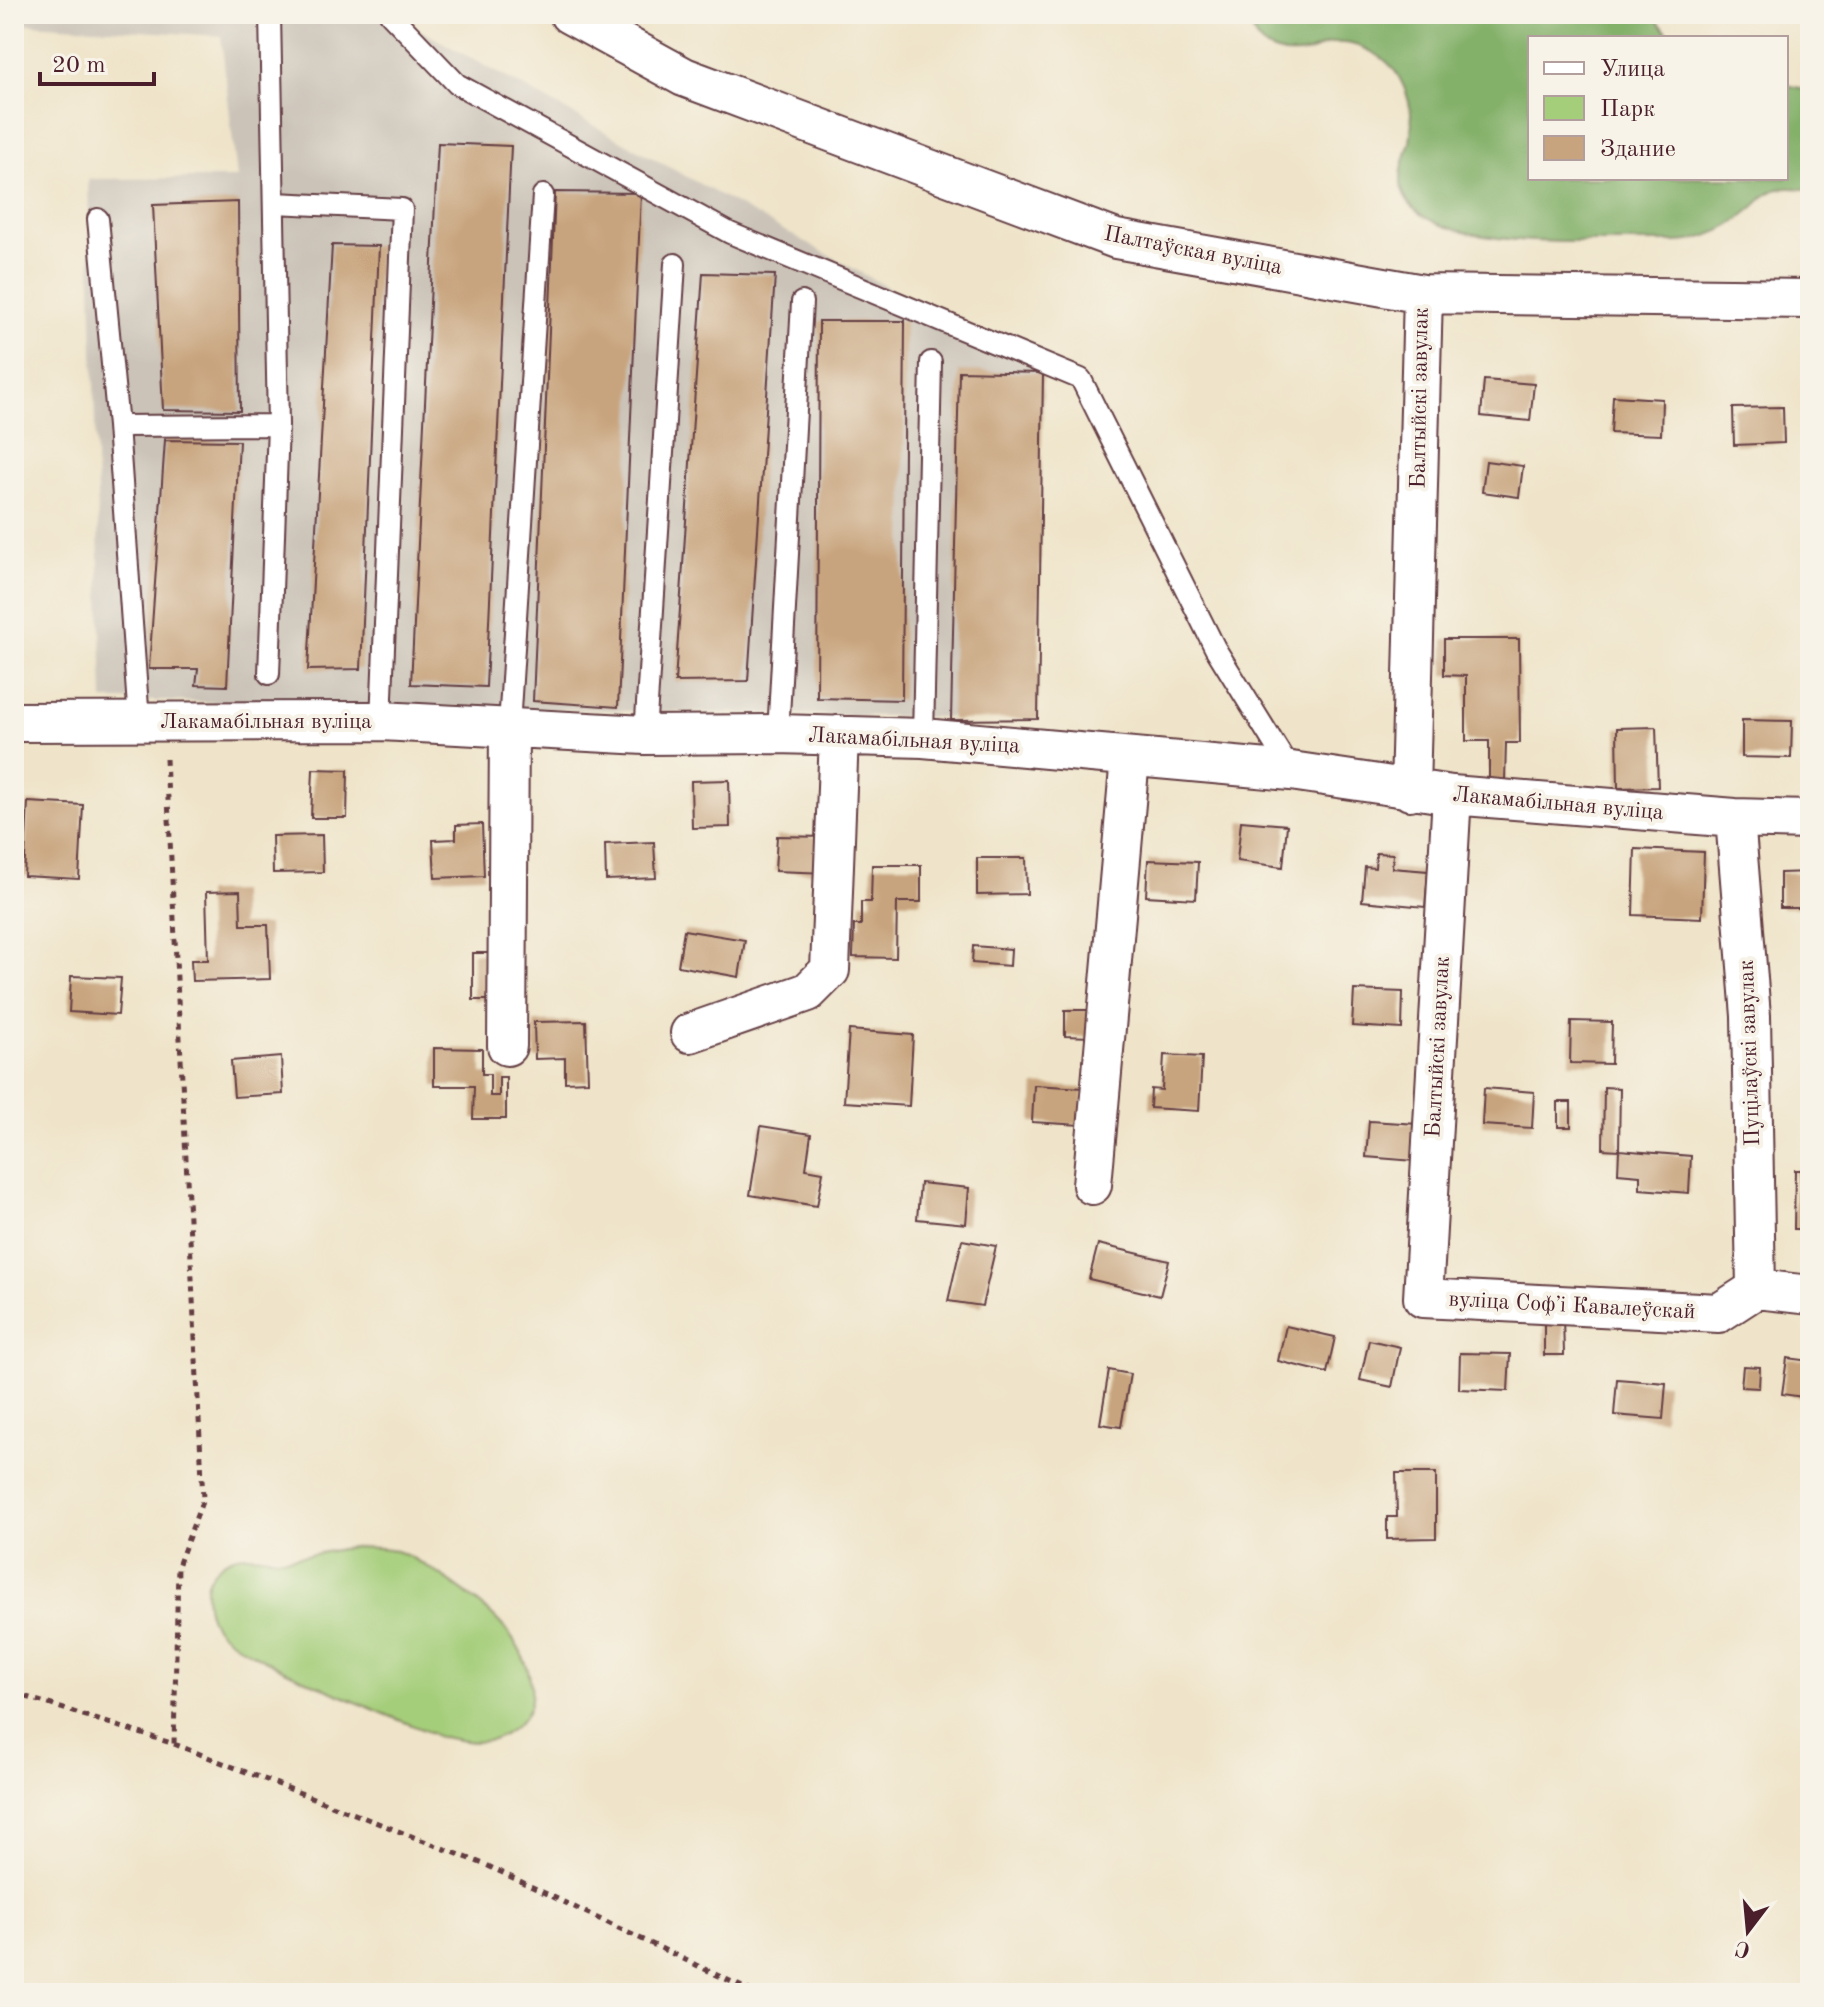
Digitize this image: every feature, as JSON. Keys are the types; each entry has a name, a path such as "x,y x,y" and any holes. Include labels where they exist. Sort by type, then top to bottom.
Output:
{"street":[{"name":"Палтаўская вуліца","path":"569,14 684,77 1116,239 1423,294 1810,299"},
{"name":"Балтыйскі завулак","path":"1410,791 1423,294"},
{"name":"Лакамабільная вуліца","path":"14,722 381,721 645,735 778,734 923,738 1291,771 1452,795 1735,818 1810,820"},
{"path":"507,1046 509,726"},
{"path":"690,1033 808,992 830,970 839,735"},
{"path":"1092,1185 1130,758"},
{"name":"Балтыйскі завулак","path":"1423,1298 1452,795"},
{"name":"Пуцілаўскі завулак","path":"1735,818 1751,1016 1756,1289"},
{"path":"1756,1289 1810,1295"},
{"name":"вуліца Софʼі Кавалеўскай","path":"1423,1298 1719,1313 1756,1289"}],"lane":[{"path":"269,674 278,425 270,14"},
{"path":"390,14 457,84 730,233 1081,379 1215,648 1291,771"},
{"path":"509,726 543,195"},
{"path":"275,203 402,209 381,721"},
{"path":"98,219 152,722"},
{"path":"645,735 675,264"},
{"path":"778,734 802,302"},
{"path":"923,738 931,362"},
{"path":"118,426 278,425"}],"path":[{"path":"152,722 203,1499 178,1566 174,1744"},
{"path":"14,1693 174,1744 486,1865 755,1993"}],"shaded area":[{"path":"14,14 391,14 1043,373 1038,719 103,700 88,179 237,178 221,36 14,23"}],"green space":[{"path":"1252,14 1651,14 1671,36 1528,36 1528,180 1788,180 1788,85 1810,90 1810,190 1775,190 1728,227 1685,242 1540,241 1455,230 1430,220 1412,207 1402,189 1402,171 1410,142 1410,106 1402,83 1388,63 1368,50 1345,43 1330,44 1298,54 1275,52 1262,44 1252,30"},
{"path":"352,1547 389,1549 402,1553 451,1583 496,1619 514,1641 531,1682 528,1709 521,1721 493,1740 472,1742 438,1736 283,1669 228,1638 214,1625 206,1590 214,1571 226,1560 245,1555 294,1557"}],"building":[{"path":"438,143 511,146 486,687 411,684"},
{"path":"555,192 641,193 618,707 533,701"},
{"path":"238,202 240,411 163,410 153,205"},
{"path":"332,245 379,246 361,669 308,670"},
{"path":"703,273 775,275 748,681 675,682"},
{"path":"819,321 905,321 902,700 817,698"},
{"path":"959,371 1043,373 1038,719 951,720"},
{"path":"1484,380 1534,384 1530,421 1481,416"},
{"path":"1613,396 1662,399 1661,435 1611,433"},
{"path":"1783,407 1784,443 1734,445 1733,408"},
{"path":"165,440 239,441 227,686 196,685 198,669 149,669"},
{"path":"1486,461 1523,466 1519,497 1482,492"},
{"path":"1444,639 1519,639 1520,743 1506,743 1505,781 1489,781 1489,741 1466,741 1466,676 1444,675"},
{"path":"1742,720 1792,721 1791,758 1742,757"},
{"path":"1656,727 1658,787 1618,788 1617,728"},
{"path":"313,769 348,770 347,818 311,818"},
{"path":"729,780 730,827 692,828 691,781"},
{"path":"28,802 83,805 79,879 24,876"},
{"path":"1241,821 1287,825 1283,867 1237,861"},
{"path":"482,824 484,876 435,878 433,840 456,839 456,825"},
{"path":"322,835 323,872 273,873 272,836"},
{"path":"777,836 826,837 828,873 775,871"},
{"path":"654,842 656,878 606,880 605,844"},
{"path":"1635,849 1704,852 1702,918 1633,915"},
{"path":"1376,853 1393,854 1392,868 1428,871 1425,907 1362,901 1365,867 1375,868"},
{"path":"977,858 1026,858 1027,894 977,895"},
{"path":"1148,860 1198,862 1196,899 1146,896"},
{"path":"872,865 921,865 921,902 897,902 896,958 853,957 854,925 861,925 861,902 871,902"},
{"path":"1810,872 1810,908 1780,908 1780,873"},
{"path":"240,891 241,925 268,925 270,979 192,981 191,960 208,960 206,892"},
{"path":"684,930 745,940 739,977 678,966"},
{"path":"973,946 1011,949 1010,966 972,963"},
{"path":"473,953 498,953 497,1000 473,1000"},
{"path":"71,976 121,978 118,1015 69,1012"},
{"path":"1354,990 1403,992 1402,1029 1352,1026"},
{"path":"1065,1010 1092,1010 1091,1037 1065,1036"},
{"path":"586,1021 588,1081 565,1082 565,1058 535,1059 534,1022"},
{"path":"1571,1021 1612,1022 1611,1064 1570,1063"},
{"path":"849,1030 913,1035 909,1106 844,1102"},
{"path":"434,1048 482,1049 482,1074 490,1074 490,1096 499,1096 499,1077 506,1077 506,1119 473,1119 474,1086 434,1086"},
{"path":"1164,1055 1202,1057 1199,1111 1150,1108 1151,1089 1162,1090"},
{"path":"281,1057 283,1094 234,1097 231,1061"},
{"path":"1034,1085 1083,1088 1081,1125 1032,1122"},
{"path":"1604,1087 1620,1088 1619,1150 1603,1149"},
{"path":"1484,1088 1534,1092 1532,1128 1482,1125"},
{"path":"1558,1102 1571,1102 1571,1127 1558,1127"},
{"path":"1369,1121 1418,1124 1415,1161 1366,1157"},
{"path":"761,1126 811,1134 806,1169 823,1172 817,1206 750,1195"},
{"path":"1619,1150 1691,1156 1689,1193 1640,1189 1640,1175 1618,1173"},
{"path":"1795,1170 1810,1170 1810,1229 1794,1229"},
{"path":"920,1183 969,1188 966,1224 917,1219"},
{"path":"962,1240 996,1246 982,1306 948,1301"},
{"path":"1098,1244 1169,1261 1160,1296 1089,1279"},
{"path":"1544,1316 1563,1316 1564,1355 1544,1355"},
{"path":"1286,1326 1335,1337 1327,1373 1278,1361"},
{"path":"1369,1340 1400,1347 1392,1387 1360,1380"},
{"path":"1460,1353 1510,1354 1508,1391 1459,1389"},
{"path":"1787,1358 1810,1361 1810,1398 1782,1394"},
{"path":"1743,1366 1760,1367 1759,1388 1741,1387"},
{"path":"1109,1370 1130,1374 1121,1427 1100,1424"},
{"path":"1617,1379 1666,1383 1663,1419 1614,1415"},
{"path":"1396,1473 1436,1473 1436,1538 1387,1539 1387,1517 1397,1517"}]}
